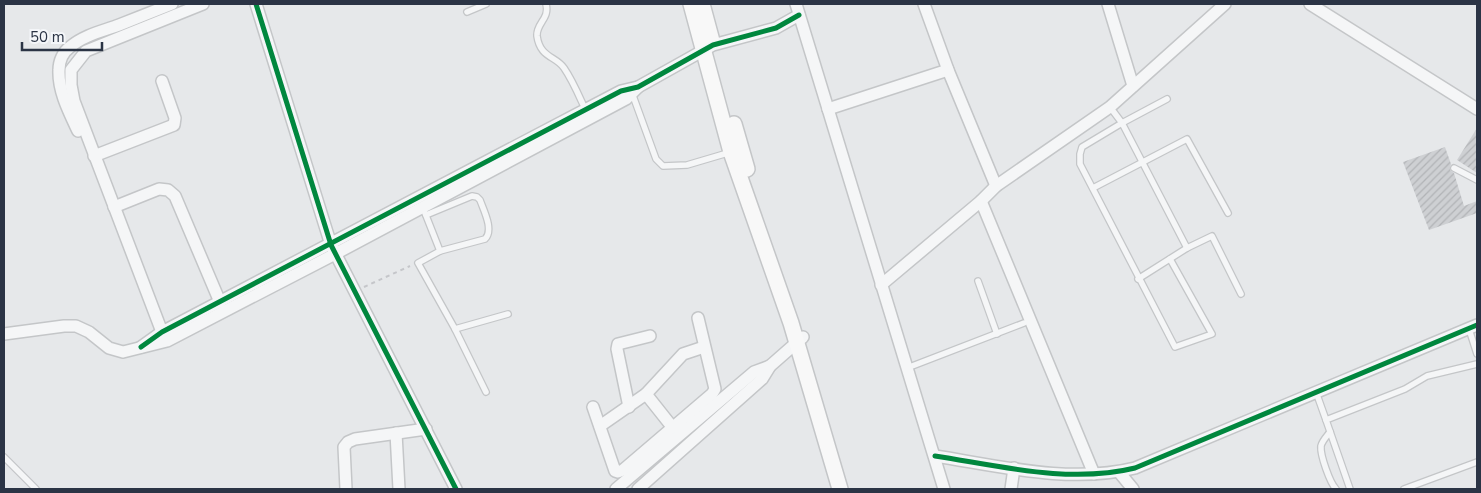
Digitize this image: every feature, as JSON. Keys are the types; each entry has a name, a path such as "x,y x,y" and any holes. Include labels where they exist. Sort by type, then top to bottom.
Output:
{"street":[{"path":"123,231 67,108 61,89 58,69 62,56 70,46 89,36 172,4"},
{"path":"162,332 74,101 71,70 86,51 203,4"},
{"path":"256,4 333,249 456,489"},
{"path":"691,4 709,48 800,340 849,489"},
{"path":"702,4 709,48 731,152 800,340 840,489"},
{"path":"924,4 948,70 996,186"},
{"path":"1108,4 1133,86"},
{"path":"881,284 981,201 996,186 1110,107 1225,4"},
{"path":"1310,4 1477,109"},
{"path":"140,348 162,332 220,302 333,249 424,211 626,99 635,90 709,48 776,28 798,9 944,489"},
{"path":"828,109 948,70"},
{"path":"94,156 174,126 175,118 162,81"},
{"path":"4,334 76,326 90,332 109,348 123,352 167,341 622,91 635,90"},
{"path":"114,207 159,189 168,190 175,196 220,302"},
{"path":"981,201 1094,474"},
{"path":"616,489 676,432 715,389 698,318"},
{"path":"935,456 1014,468 1094,474 1135,468 1473,327"},
{"path":"629,408 617,349 618,344 650,336"},
{"path":"638,489 762,379 770,366 800,340"},
{"path":"600,426 629,408 646,394 683,354 704,347"},
{"path":"593,407 615,471 618,472 676,432 754,372 770,366"},
{"path":"646,394 687,445"},
{"path":"346,489 344,447 348,442 355,439 426,429"},
{"path":"396,434 399,489"},
{"path":"1011,489 1014,468"},
{"path":"1118,472 1133,489"}],"lane":[{"path":"467,12 486,4"},
{"path":"546,4 548,10 545,19 538,27 537,36 543,52 552,60 561,64 566,70 586,111"},
{"path":"635,90 656,159 663,166 687,165 731,152"},
{"path":"1167,98 1082,147 1080,164 1174,347 1212,334 1170,259"},
{"path":"1110,107 1122,123 1187,248"},
{"path":"1093,188 1141,161 1187,139 1228,212"},
{"path":"1454,168 1477,180"},
{"path":"440,251 424,211 472,196 477,197 480,200 489,229 487,237 440,251 418,263 486,392"},
{"path":"1138,279 1187,248 1212,236 1241,294"},
{"path":"978,281 997,334"},
{"path":"455,330 508,314"},
{"path":"907,368 1024,323"},
{"path":"1473,327 1477,354"},
{"path":"1326,420 1406,389 1427,376 1477,364"},
{"path":"1316,392 1350,489"},
{"path":"1330,432 1321,449 1333,486 1336,489"},
{"path":"4,457 36,489"},
{"path":"1404,489 1477,462"}],"path":[{"path":"355,291 418,263"}],"building":[{"path":"1477,128 1477,173 1457,160"},
{"path":"1445,147 1451,164 1450,170 1454,173 1464,206 1477,201 1477,213 1429,230 1403,162"}],"cycle path":[{"path":"256,4 331,245 456,489"},
{"path":"141,347 162,332 621,91 638,87 713,45 776,28 799,15"},
{"path":"935,456 1035,472 1060,474 1085,474 1135,468 1477,325"}]}
